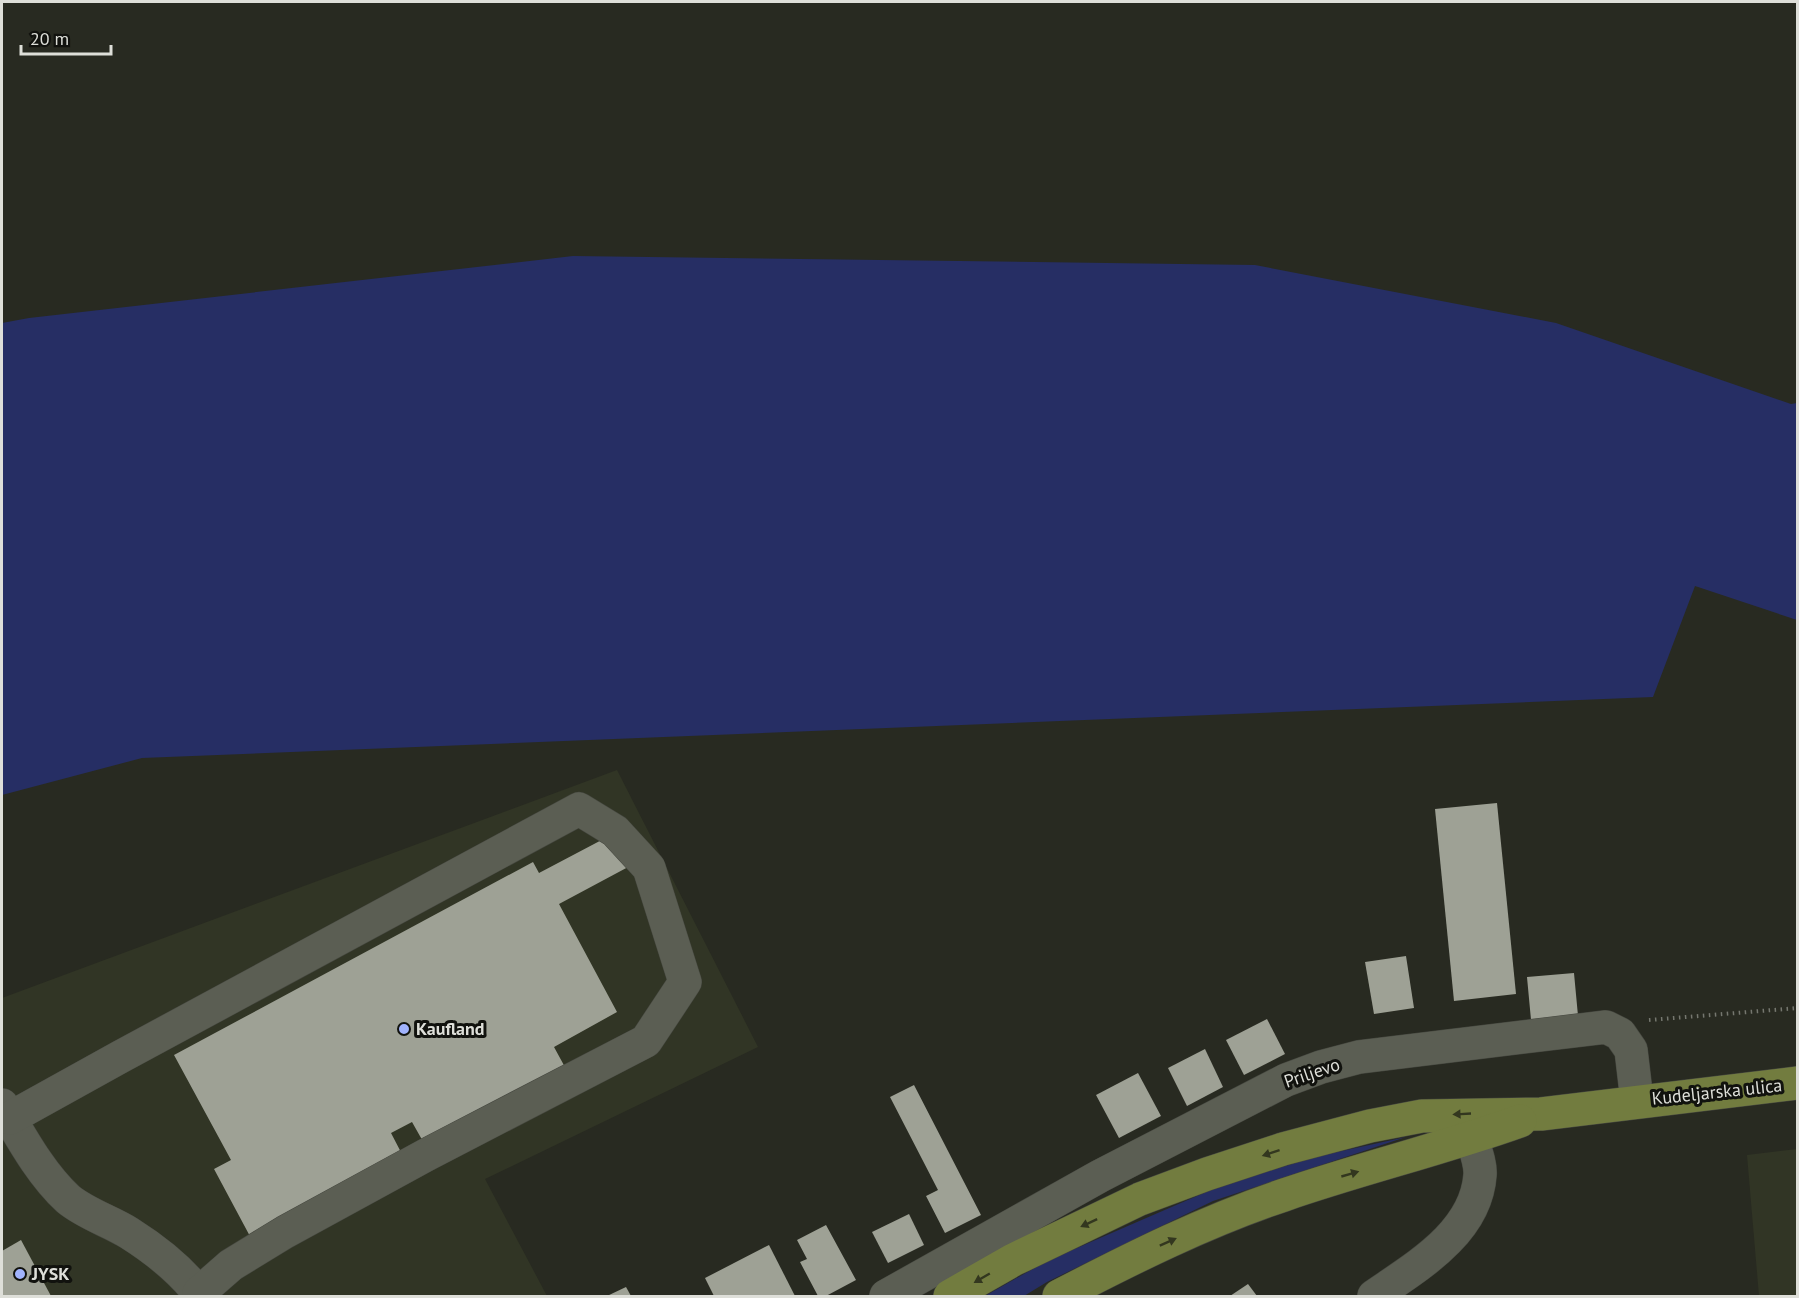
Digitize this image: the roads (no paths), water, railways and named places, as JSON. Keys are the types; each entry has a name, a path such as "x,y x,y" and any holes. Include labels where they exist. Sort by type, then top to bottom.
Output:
{"main road":[{"name":"Kudeljarska ulica","path":"1637,1101 1797,1083"},
{"path":"950,1296 1013,1260 1140,1200 1207,1174 1283,1149 1370,1126 1422,1116 1479,1113 1541,1114 1637,1101"},
{"path":"1059,1296 1148,1251 1217,1220 1323,1182 1472,1138 1541,1114"}],"street":[{"path":"579,809 615,831 649,868 686,982 646,1041 426,1155 285,1232 231,1265 200,1295 175,1266 128,1232 96,1217 69,1199 37,1162 6,1112 120,1057 579,809"},
{"name":"Priljevo","path":"886,1296 1100,1176 1286,1080 1321,1067 1359,1057 1606,1027 1620,1034 1631,1050 1637,1101"},
{"path":"1374,1296 1426,1261 1453,1234 1467,1214 1476,1197 1481,1173 1472,1138"}],"place":[{"name":"Kaufland","path":"404,1029"},
{"name":"JYSK","path":"20,1274"}]}
